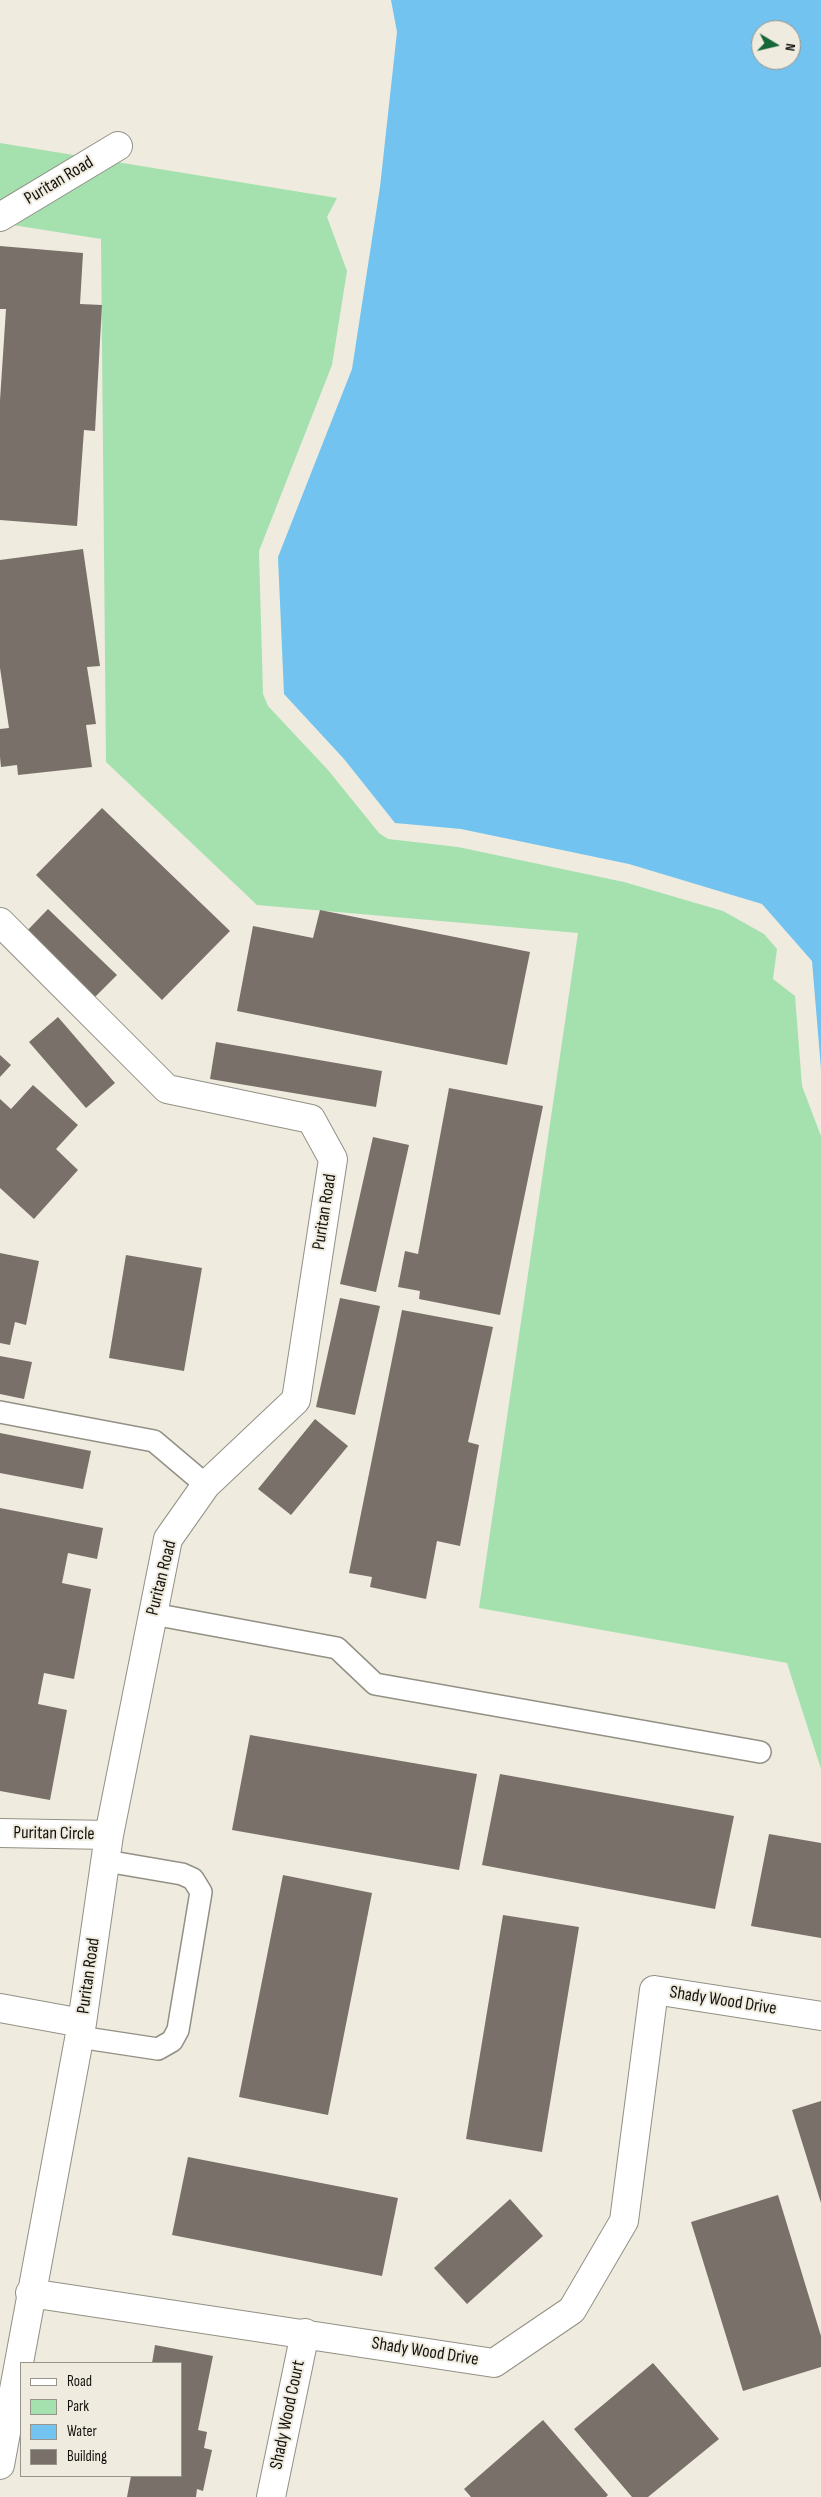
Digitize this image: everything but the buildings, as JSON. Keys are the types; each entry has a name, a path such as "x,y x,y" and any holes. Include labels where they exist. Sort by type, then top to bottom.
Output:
{"street":[{"name":"Puritan Road","path":"0,217 118,146"},
{"name":"Puritan Road","path":"0,922 167,1089 311,1119 332,1159 296,1400 206,1485 168,1539 107,1848 80,2030 30,2293 0,2465"},
{"name":"Puritan Circle","path":"0,1833 107,1848"},
{"name":"Shady Wood Drive","path":"30,2293 494,2362 572,2310 624,2222 654,1990 821,2016"},
{"path":"0,2008 80,2030"},
{"name":"Shady Wood Court","path":"271,2497 305,2333"}],"lane":[{"path":"0,1412 154,1441 206,1485"},
{"path":"153,1614 337,1648 375,1684 760,1752"},
{"path":"80,2030 158,2049 172,2041 178,2030 201,1892 193,1879 107,1848"}],"green space":[{"path":"0,143 337,198 327,217 347,271 332,365 259,551 263,694 268,706 328,770 379,833 388,839 458,847 624,882 723,911 764,934 777,949 773,979 795,996 802,1086 821,1136 821,1769 787,1663 479,1608 578,933 257,905 106,762 101,239 0,223"}],"water":[{"path":"391,0 821,0 821,1069 812,961 762,904 629,864 461,829 395,823 344,759 284,694 278,557 352,369 380,187 397,32"}]}
